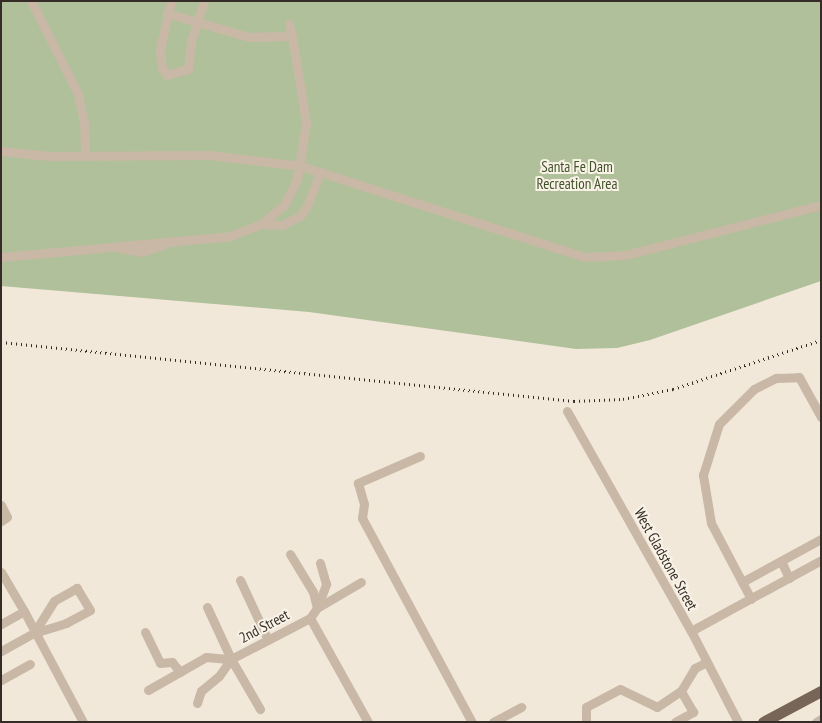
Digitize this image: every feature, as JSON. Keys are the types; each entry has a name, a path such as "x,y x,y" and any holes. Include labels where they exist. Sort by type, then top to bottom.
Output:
{"main road":[{"path":"763,722 821,691"}],"street":[{"path":"30,1 78,94 84,122 85,156"},
{"path":"171,1 166,13 160,48 162,68 167,75 188,69 196,22 204,1"},
{"path":"166,13 249,37 292,36"},
{"path":"1,257 112,247 142,252 170,242 230,236 262,224 284,205 300,166 306,113 289,24"},
{"path":"1,151 49,156 209,154 300,166 584,257 625,255 821,205"},
{"path":"262,224 282,224 300,216 308,204 320,172"},
{"path":"751,599 711,523 703,476 719,424 754,389 776,378 799,378 821,417"},
{"name":"West Gladstone Street","path":"567,411 691,630 738,722"},
{"path":"420,456 358,483 364,504 362,518 472,722"},
{"path":"1,506 7,517 1,520"},
{"path":"740,578 781,561 821,539"},
{"path":"290,554 313,592 317,608"},
{"path":"691,630 821,560"},
{"path":"781,561 789,578"},
{"path":"320,563 326,584 317,608 310,618 368,722"},
{"path":"1,572 83,722"},
{"path":"240,580 268,640"},
{"path":"317,608 361,582"},
{"path":"1,651 34,633 66,623 90,610 77,588 54,602 34,633"},
{"path":"207,607 231,659 260,709"},
{"path":"1,624 24,612"},
{"name":"2nd Street","path":"231,659 310,618"},
{"path":"144,632 160,663 172,662 180,672"},
{"path":"148,690 206,657 231,659"},
{"path":"197,703 201,691 219,676 231,659"},
{"path":"586,722 586,708 620,689 657,708 681,691 695,668 707,662"},
{"path":"2,679 30,664"},
{"path":"674,722 693,712 681,691"},
{"path":"494,722 521,706"},
{"path":"816,722 821,718"}],"green space":[{"name":"Santa Fe Dam Recreation Area","path":"1,1 821,1 821,281 650,340 617,348 576,349 309,312 1,286"}],"railway":[{"path":"1,342 574,401 623,399 673,389 821,340"}]}
